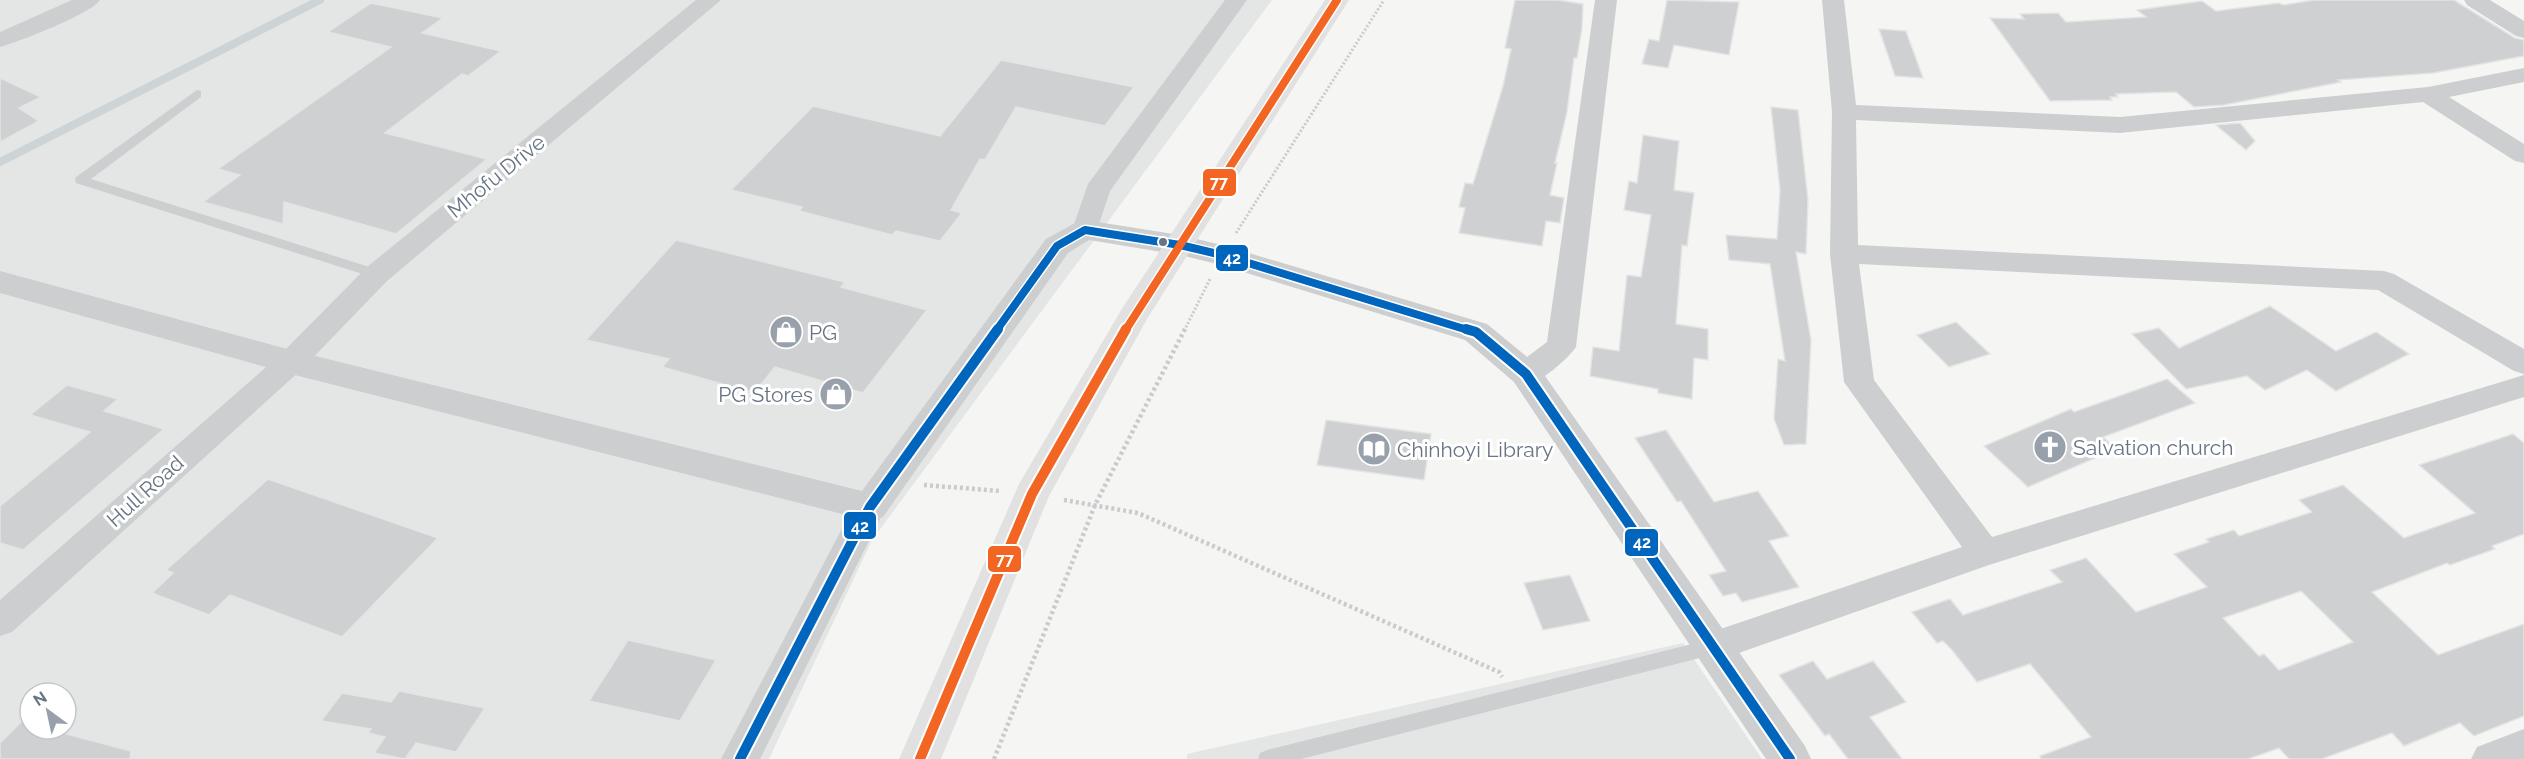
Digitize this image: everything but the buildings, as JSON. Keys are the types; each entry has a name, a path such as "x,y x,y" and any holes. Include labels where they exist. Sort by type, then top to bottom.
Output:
{"main road":[{"path":"920,759 1032,494 1134,315 1337,0"}],"street":[{"path":"0,40 89,0"},
{"name":"Mhofu Drive","path":"291,362 377,274 710,0"},
{"path":"1085,230 1097,190 1236,0"},
{"path":"1526,374 1561,347 1606,0"},
{"path":"1833,0 1844,112 1844,254 1859,382 1985,553"},
{"path":"2475,0 2524,31"},
{"path":"1844,112 2120,125 2428,94 2524,75"},
{"path":"2428,94 2524,155"},
{"path":"740,759 879,495 1057,246 1085,230 1180,245 1222,255 1476,332 1526,374 1790,759"},
{"path":"1844,254 2384,281 2524,363"},
{"path":"0,282 291,362 879,495"},
{"name":"Hull Road","path":"0,621 291,362"},
{"path":"1713,647 1985,553 2524,386"},
{"path":"2490,759 2524,746"}],"lane":[{"path":"197,94 81,180 377,274"},
{"path":"1267,759 1713,647"}],"path":[{"path":"994,759 1095,505 1222,255 1384,0"},
{"path":"879,495 1032,494 1138,513 1499,672 1515,697"}],"shaded area":[{"path":"0,0 1272,0 872,540 769,759 0,759"},
{"path":"1683,643 1762,759 1187,759 1187,754"}],"waterway":[{"path":"0,162 320,0"}],"transit line":[{"name":"77","path":"920,759 1032,494 1134,315 1337,0"},
{"name":"42","path":"740,759 870,507 1057,246 1085,230 1180,245 1222,255 1476,332 1526,374 1790,759"}],"place":[{"name":"PG","path":"786,332"},
{"name":"PG Stores","path":"836,394"},
{"name":"Salvation church","path":"2050,447"},
{"name":"Chinhoyi Library","path":"1374,449"}]}
